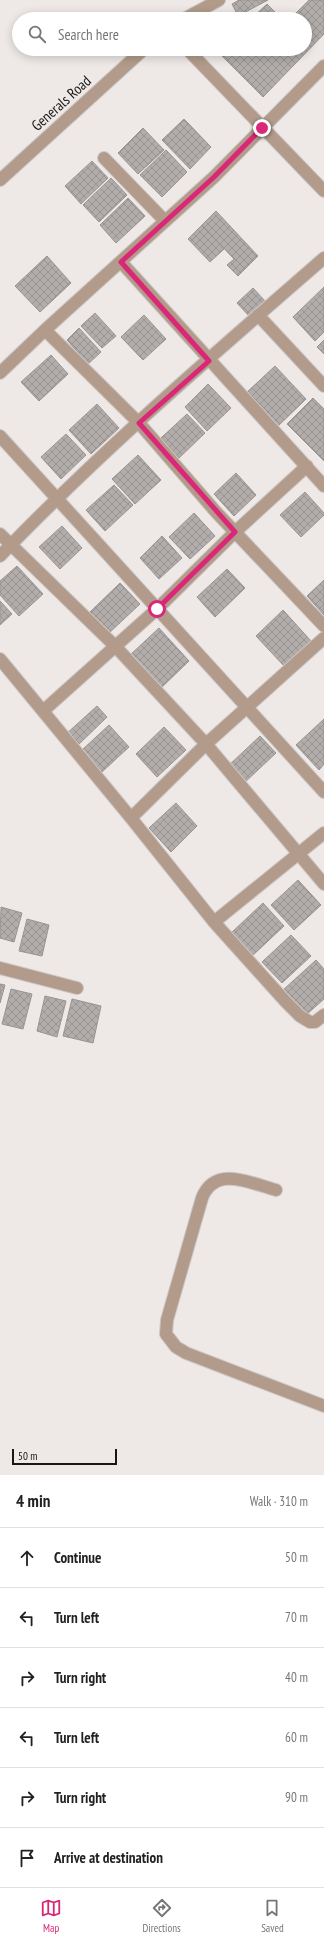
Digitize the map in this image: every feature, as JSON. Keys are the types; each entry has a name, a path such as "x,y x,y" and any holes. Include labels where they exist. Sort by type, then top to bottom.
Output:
{"street":[{"path":"197,12 219,0"},
{"name":"Generals Road","path":"0,180 136,56"},
{"path":"194,56 324,191"},
{"path":"0,374 45,330 214,177 324,66"},
{"path":"104,158 165,221"},
{"path":"0,556 57,499 139,423 324,258"},
{"path":"121,262 209,361 324,486"},
{"path":"258,316 324,386"},
{"path":"45,330 139,423 235,532 324,626"},
{"path":"0,436 324,792"},
{"path":"43,710 157,609 235,532 307,466"},
{"path":"0,534 10,546 115,646 206,744 324,884"},
{"path":"131,818 206,744 248,708 324,638"},
{"path":"0,658 214,922 300,1016 310,1022 315,1022 324,1015"},
{"path":"214,922 324,833"},
{"path":"0,968 77,988"},
{"path":"276,1190 231,1178 222,1178 208,1185 202,1198 167,1320 166,1334 176,1347 186,1353 324,1406"}],"building":[{"path":"239,0 268,0 246,12 236,12 232,4"},
{"path":"309,0 324,0 324,34 312,46 312,12 297,12"},
{"path":"267,4 275,12 258,12"},
{"path":"222,56 303,56 263,97"},
{"path":"184,119 211,147 190,169 162,140"},
{"path":"143,128 164,150 138,174 118,153"},
{"path":"166,150 187,172 162,197 140,175"},
{"path":"92,161 108,178 81,204 65,186"},
{"path":"111,178 127,195 99,222 83,205"},
{"path":"128,198 145,216 116,243 100,225"},
{"path":"216,211 258,256 238,276 227,265 234,259 202,225"},
{"path":"202,225 224,249 210,262 188,239"},
{"path":"47,256 71,283 40,312 15,286"},
{"path":"324,287 324,332 315,341 293,317"},
{"path":"253,288 265,301 249,316 237,303"},
{"path":"95,313 116,336 102,348 81,326"},
{"path":"144,315 166,339 143,360 121,337"},
{"path":"79,328 101,352 88,364 67,340"},
{"path":"324,340 324,354 317,347"},
{"path":"51,355 68,374 39,401 21,382"},
{"path":"275,366 306,399 276,428 245,394"},
{"path":"208,384 231,408 207,431 185,407"},
{"path":"313,398 324,409 324,461 287,424"},
{"path":"97,404 119,428 91,454 69,430"},
{"path":"187,414 205,433 179,458 161,438"},
{"path":"66,434 86,455 61,479 41,457"},
{"path":"138,455 161,480 135,504 112,479"},
{"path":"236,473 256,495 234,516 214,494"},
{"path":"114,485 133,505 105,531 86,510"},
{"path":"305,492 324,513 324,515 301,537 280,515"},
{"path":"194,513 215,536 190,559 169,537"},
{"path":"62,526 82,548 60,569 39,547"},
{"path":"162,536 182,558 159,579 140,558"},
{"path":"17,566 43,594 19,616 0,595 0,581"},
{"path":"227,569 245,588 215,617 197,597"},
{"path":"324,580 324,615 307,596"},
{"path":"120,583 140,604 109,633 90,612"},
{"path":"0,601 12,614 0,625"},
{"path":"283,610 311,641 284,666 256,636"},
{"path":"159,628 189,661 160,689 129,656"},
{"path":"97,706 107,717 76,747 65,735"},
{"path":"324,719 324,764 319,770 296,745"},
{"path":"109,725 129,747 102,772 82,750"},
{"path":"164,727 186,750 157,777 136,754"},
{"path":"260,736 276,753 243,784 227,767"},
{"path":"176,803 197,826 171,852 149,828"},
{"path":"298,880 321,905 294,930 271,905"},
{"path":"263,903 284,926 252,956 231,933"},
{"path":"1,907 22,913 14,942 0,938"},
{"path":"27,919 49,925 42,956 19,951"},
{"path":"291,935 311,956 282,983 262,962"},
{"path":"316,960 324,969 324,999 306,1015 283,990"},
{"path":"0,984 5,985 0,1003"},
{"path":"11,989 32,994 23,1029 2,1024"},
{"path":"45,996 66,1001 57,1037 37,1031"},
{"path":"72,999 101,1006 93,1043 63,1036"}],"route":[{"path":"157,609 235,532 139,423 209,361 121,262 214,177 262,128"}]}
